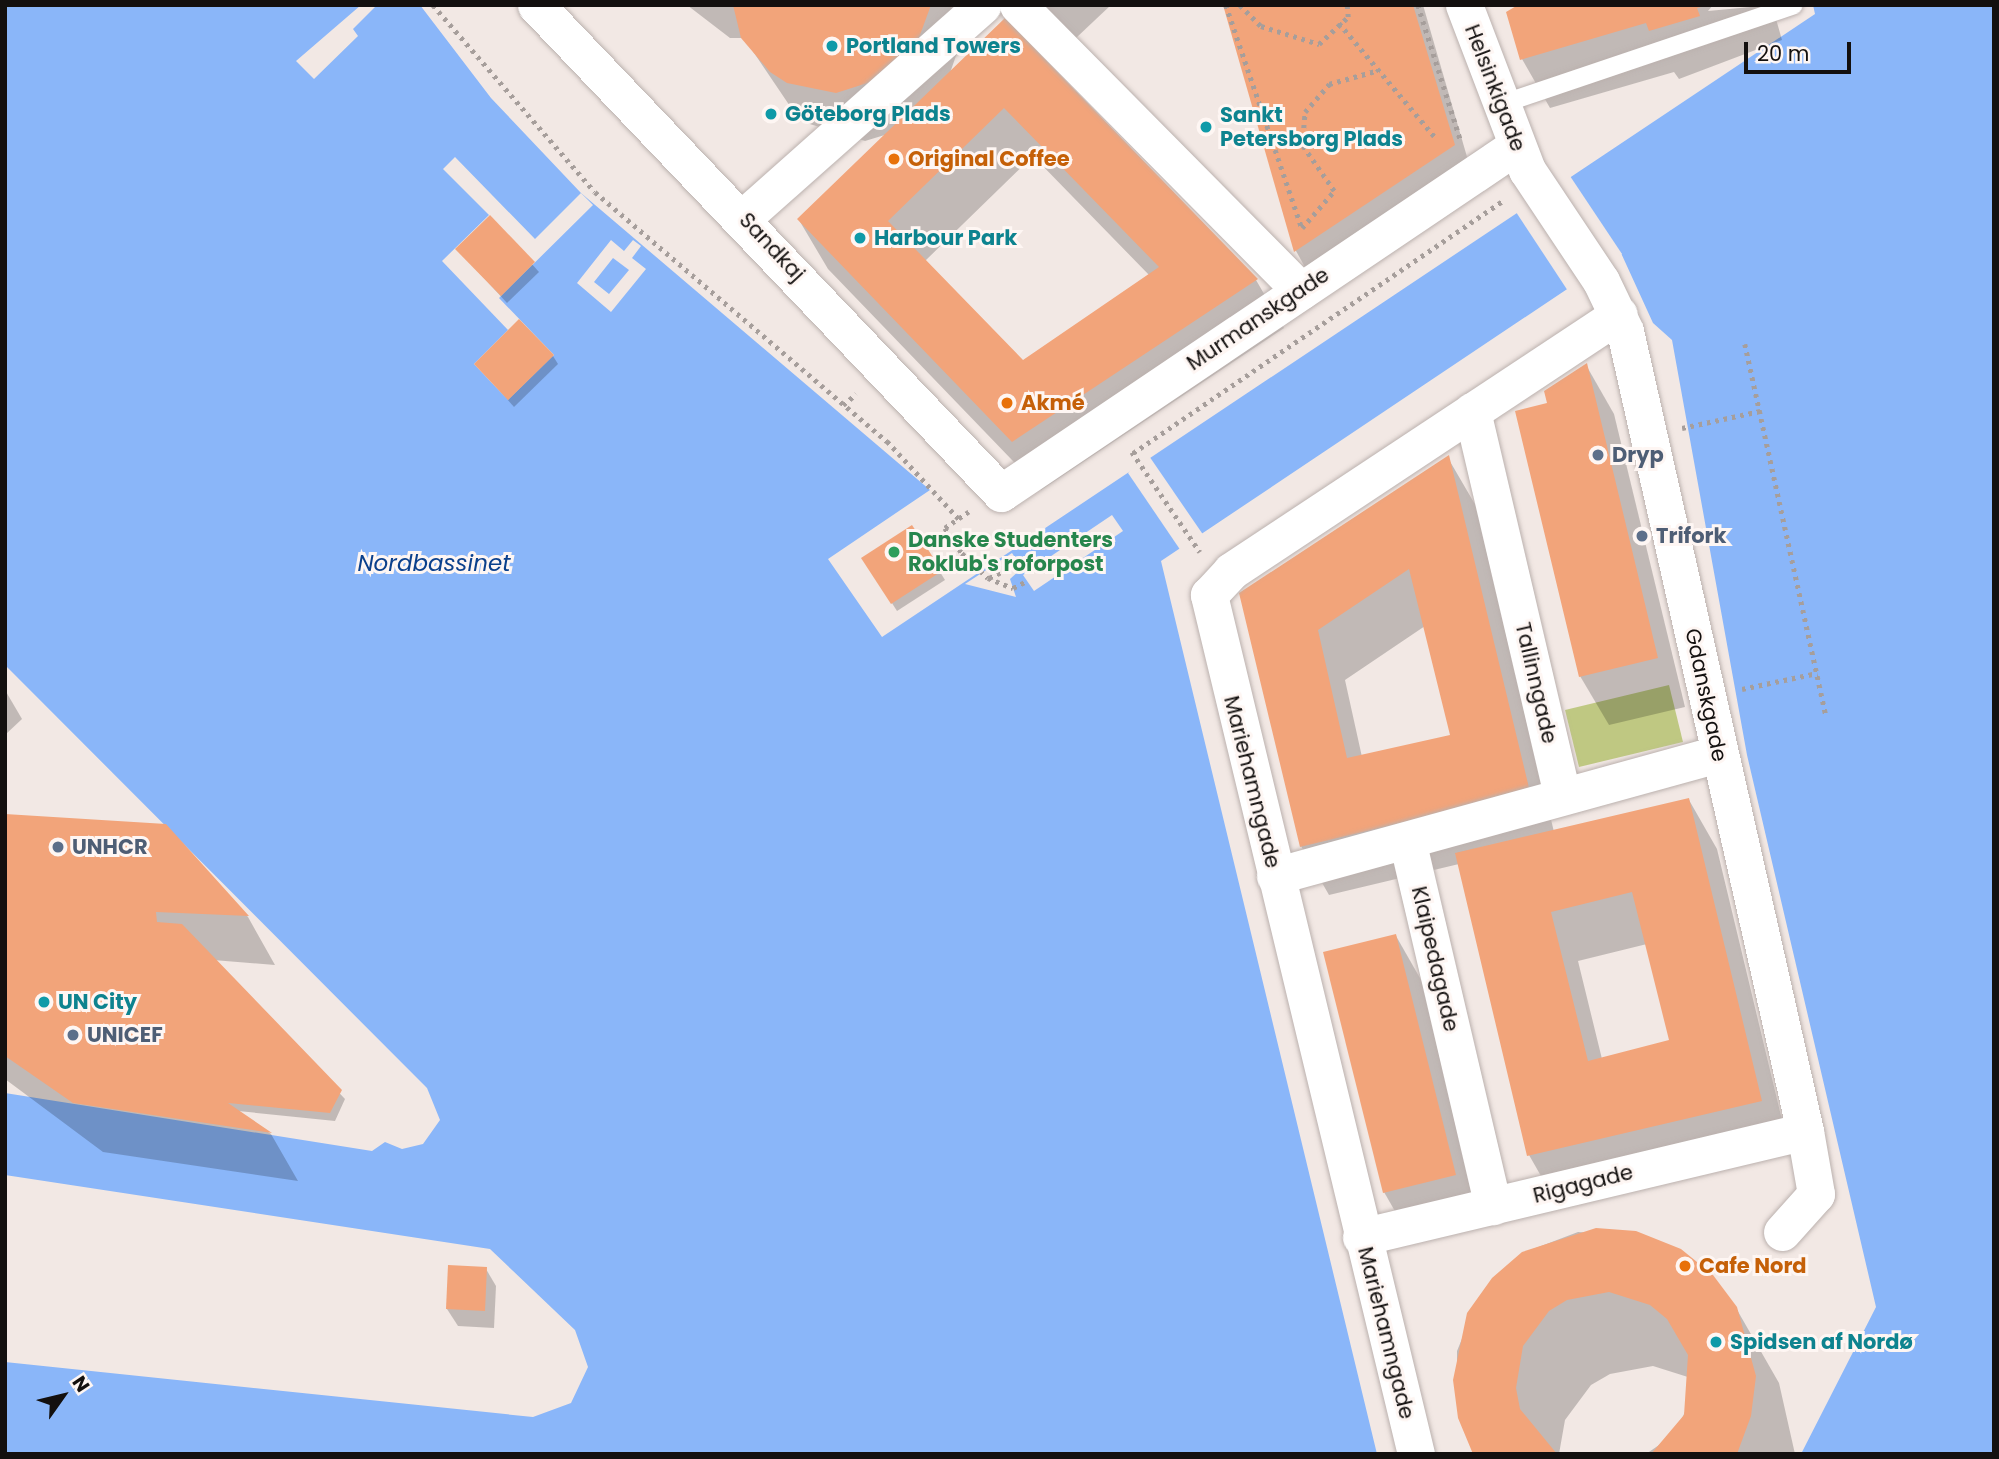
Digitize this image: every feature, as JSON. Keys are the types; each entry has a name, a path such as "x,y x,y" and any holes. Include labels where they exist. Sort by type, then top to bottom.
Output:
{"street":[{"name":"Sandkaj","path":"536,5 744,217 1001,493"},
{"path":"744,217 983,5"},
{"name":"Helsinkigade","path":"1464,5 1497,106 1522,158"},
{"path":"1033,10 1301,291"},
{"name":"Murmanskgade","path":"1001,493 1301,291 1522,158"},
{"name":"Gdanskgade","path":"1522,158 1601,281 1619,314 1805,1130 1816,1194 1782,1232"},
{"name":"Mariehamngade","path":"1416,1454 1209,610 1211,588 1619,314"},
{"name":"Tallinngade","path":"1472,411 1562,796"},
{"path":"1275,876 1408,844 1562,796 1718,754"},
{"name":"Klaipedagade","path":"1408,844 1493,1206"},
{"name":"Rigagade","path":"1362,1237 1805,1130"}],"lane":[{"path":"1497,106 1794,5"}],"path":[{"path":"433,5 595,192 935,486 959,519"},
{"path":"1226,5 1302,228 1334,191 1302,145 1305,112 1329,84 1379,71"},
{"path":"1240,5 1261,26 1319,44 1348,17 1347,5"},
{"path":"1418,5 1465,154"},
{"path":"1339,23 1434,136"},
{"path":"1198,551 1133,453 1504,204"},
{"path":"1745,344 1826,714"},
{"path":"844,405 862,388"},
{"path":"1679,428 1760,411"},
{"path":"1001,493 945,528 988,578 1013,588 1027,581"},
{"path":"988,578 1018,564"},
{"path":"1742,690 1817,673"}],"green space":[{"path":"1669,685 1683,742 1579,767 1565,710"}],"water":[{"name":"Nordbassinet","path":"5,5 420,5 491,98 581,193 930,490 828,559 882,637 1815,14 1813,5 1994,5 1994,1454 1801,1454 1876,1307 1747,755 1672,340 1653,323 1621,253 1161,561 1377,1454 5,1454 5,1362 533,1417 571,1403 588,1367 575,1330 490,1249 5,1175 5,1093 372,1151 385,1142 402,1149 423,1144 440,1120 427,1088 5,665"}],"pier":[{"path":"361,5 377,5 353,29 358,36 314,79 296,61"},
{"path":"455,157 535,239 581,193 593,205 499,298 554,355 508,400 474,364 508,330 442,261 489,215 443,169"},
{"path":"1570,176 1622,254 1568,291 1516,212"},
{"path":"611,240 624,251 633,240 641,246 632,258 646,269 611,312 577,283","holes":["613,258 629,270 609,294 594,282"]},
{"path":"1147,453 1204,536 1181,551 1128,473"},
{"path":"1112,515 1123,531 1034,591 1023,575"},
{"path":"1012,553 1022,568 1010,579 1016,597 965,584"}],"building":[{"name":"Portland Towers","path":"733,5 931,5 913,54 880,79 836,93 787,83 770,72 741,38"},
{"path":"1223,5 1413,5 1455,145 1294,252"},
{"path":"1518,5 1705,6 1697,8 1700,16 1649,31 1646,23 1520,60 1506,12"},
{"name":"Harbour Park","path":"1005,18 1258,279 1012,442 797,219","holes":["1004,108 1159,267 1023,360 888,221"]},
{"path":"490,215 535,262 501,296 455,249"},
{"path":"519,319 554,355 508,400 474,364"},
{"path":"1587,363 1658,658 1579,677 1515,411 1547,403 1544,391"},
{"path":"1449,455 1530,792 1300,847 1239,593","holes":["1409,569 1450,735 1347,758 1318,630"]},
{"path":"912,525 942,571 891,604 861,558"},
{"path":"1689,798 1762,1101 1527,1156 1455,853","holes":["1632,892 1669,1040 1588,1061 1551,912"]},
{"path":"5,814 166,824 249,916 156,912 157,922 182,924 342,1090 330,1113 228,1103 272,1133 73,1103 5,1056"},
{"path":"1396,934 1456,1175 1383,1193 1323,952"},
{"name":"Spidsen af Nordø","path":"1596,1228 1636,1231 1681,1249 1713,1275 1737,1307 1756,1376 1751,1416 1737,1454 1651,1454 1684,1415 1688,1355 1667,1319 1650,1305 1609,1292 1567,1300 1549,1311 1523,1346 1516,1388 1520,1409 1557,1454 1473,1454 1458,1418 1453,1380 1467,1313 1492,1278 1522,1252"},
{"path":"448,1265 487,1267 485,1311 446,1309"}],"place":[{"name":"Portland Towers","path":"832,46"},
{"name":"Göteborg Plads","path":"771,114"},
{"name":"Sankt Petersborg Plads","path":"1206,127"},
{"name":"Original Coffee","path":"894,159"},
{"name":"Harbour Park","path":"860,238"},
{"name":"Akmé","path":"1007,403"},
{"name":"Dryp","path":"1598,455"},
{"name":"Trifork","path":"1642,536"},
{"name":"Danske Studenters Roklub's roforpost","path":"894,552"},
{"name":"UNHCR","path":"58,847"},
{"name":"UN City","path":"44,1002"},
{"name":"UNICEF","path":"73,1035"},
{"name":"Cafe Nord","path":"1685,1266"},
{"name":"Spidsen af Nordø","path":"1716,1342"}]}
